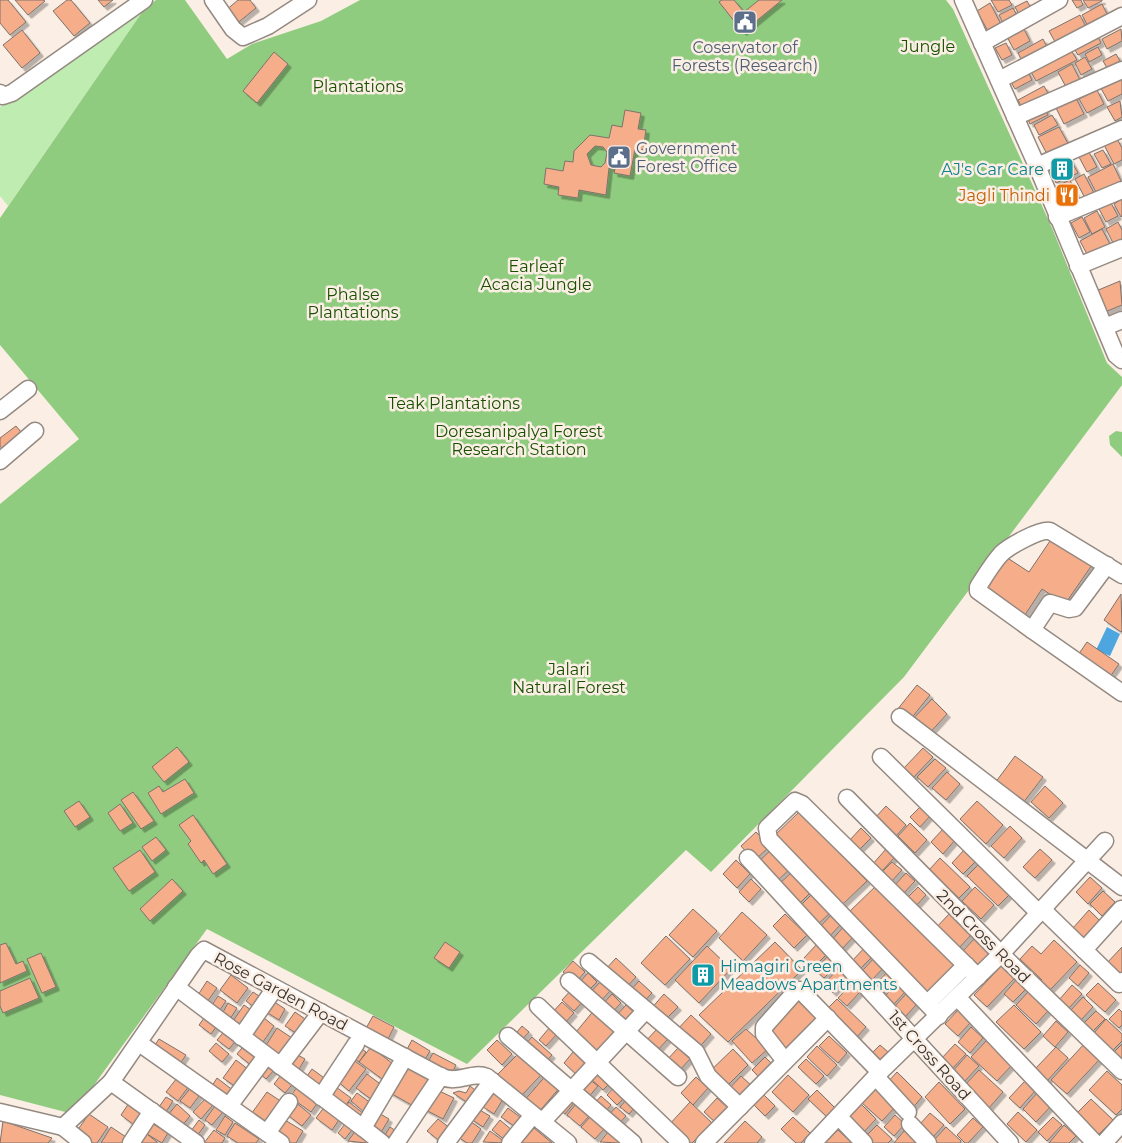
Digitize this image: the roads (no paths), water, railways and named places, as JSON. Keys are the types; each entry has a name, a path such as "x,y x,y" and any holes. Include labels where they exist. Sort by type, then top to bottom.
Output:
{"street":[{"path":"0,93 4,96 12,92 144,0"},
{"path":"213,0 233,29 243,37 268,26 307,0"},
{"path":"982,43 1059,0"},
{"path":"969,2 982,43 1037,166 1116,355 1122,360"},
{"path":"999,80 1122,16"},
{"path":"1015,117 1122,70"},
{"path":"1037,166 1122,129"},
{"path":"1057,217 1122,190"},
{"path":"1078,266 1122,248"},
{"path":"1105,327 1122,320"},
{"path":"0,411 28,389"},
{"path":"0,462 35,431"},
{"path":"1121,691 978,591 978,587 1004,552 1043,530 1050,531 1122,575"},
{"path":"1032,630 1050,603 1070,610 1075,608 1107,565"},
{"path":"900,717 1122,887"},
{"path":"881,757 1041,911 1121,984"},
{"name":"2nd Cross Road","path":"847,798 1001,954 1122,1071"},
{"path":"940,1016 769,839 767,828 795,801 802,804 978,977"},
{"path":"813,1143 878,1075 916,1040 1001,954 1105,841"},
{"name":"1st Cross Road","path":"748,858 1010,1143"},
{"path":"1084,950 1121,909"},
{"name":"Rose Garden Road","path":"63,1134 111,1082 176,987 204,950 449,1080 478,1074 490,1079"},
{"path":"589,962 696,1052 708,1076 740,1107"},
{"path":"928,1004 966,965"},
{"path":"569,981 678,1076"},
{"path":"176,987 382,1143"},
{"path":"241,1037 275,988"},
{"path":"785,1061 764,1034 764,1027 796,991 800,990 806,994 878,1075 928,1143"},
{"path":"957,997 1095,1143"},
{"path":"538,1006 681,1143"},
{"path":"510,1143 572,1090 646,1010"},
{"path":"280,1066 321,1012"},
{"path":"704,1143 828,1018"},
{"path":"508,1036 633,1143"},
{"path":"139,1043 281,1143"},
{"path":"321,1097 356,1044"},
{"path":"229,1106 266,1056"},
{"path":"362,1128 405,1057"},
{"path":"396,1143 441,1076"},
{"path":"446,1143 490,1079 568,1143"},
{"path":"111,1082 193,1142"},
{"path":"267,1133 289,1102"},
{"path":"131,1143 152,1111"},
{"path":"0,1112 83,1143"},
{"path":"838,1117 864,1143"},
{"path":"1104,1143 1122,1123"}],"water":[{"path":"1107,627 1120,634 1110,656 1096,650"}],"place":[{"name":"Coservator of Forests (Research)","path":"745,22"},
{"name":"Government Forest Office","path":"619,157"},
{"name":"AJ's Car Care","path":"1062,169"},
{"name":"Jagli Thindi","path":"1067,195"},
{"name":"Himagiri Green Meadows Apartments","path":"703,975"}],"park label":[{"name":"Jungle","path":"928,46"},
{"name":"Plantations","path":"358,86"},
{"name":"Earleaf Acacia Jungle","path":"536,275"},
{"name":"Phalse Plantations","path":"353,303"},
{"name":"Teak Plantations","path":"454,403"},
{"name":"Doresanipalya Forest Research Station","path":"519,440"},
{"name":"Jalari Natural Forest","path":"569,678"}]}
